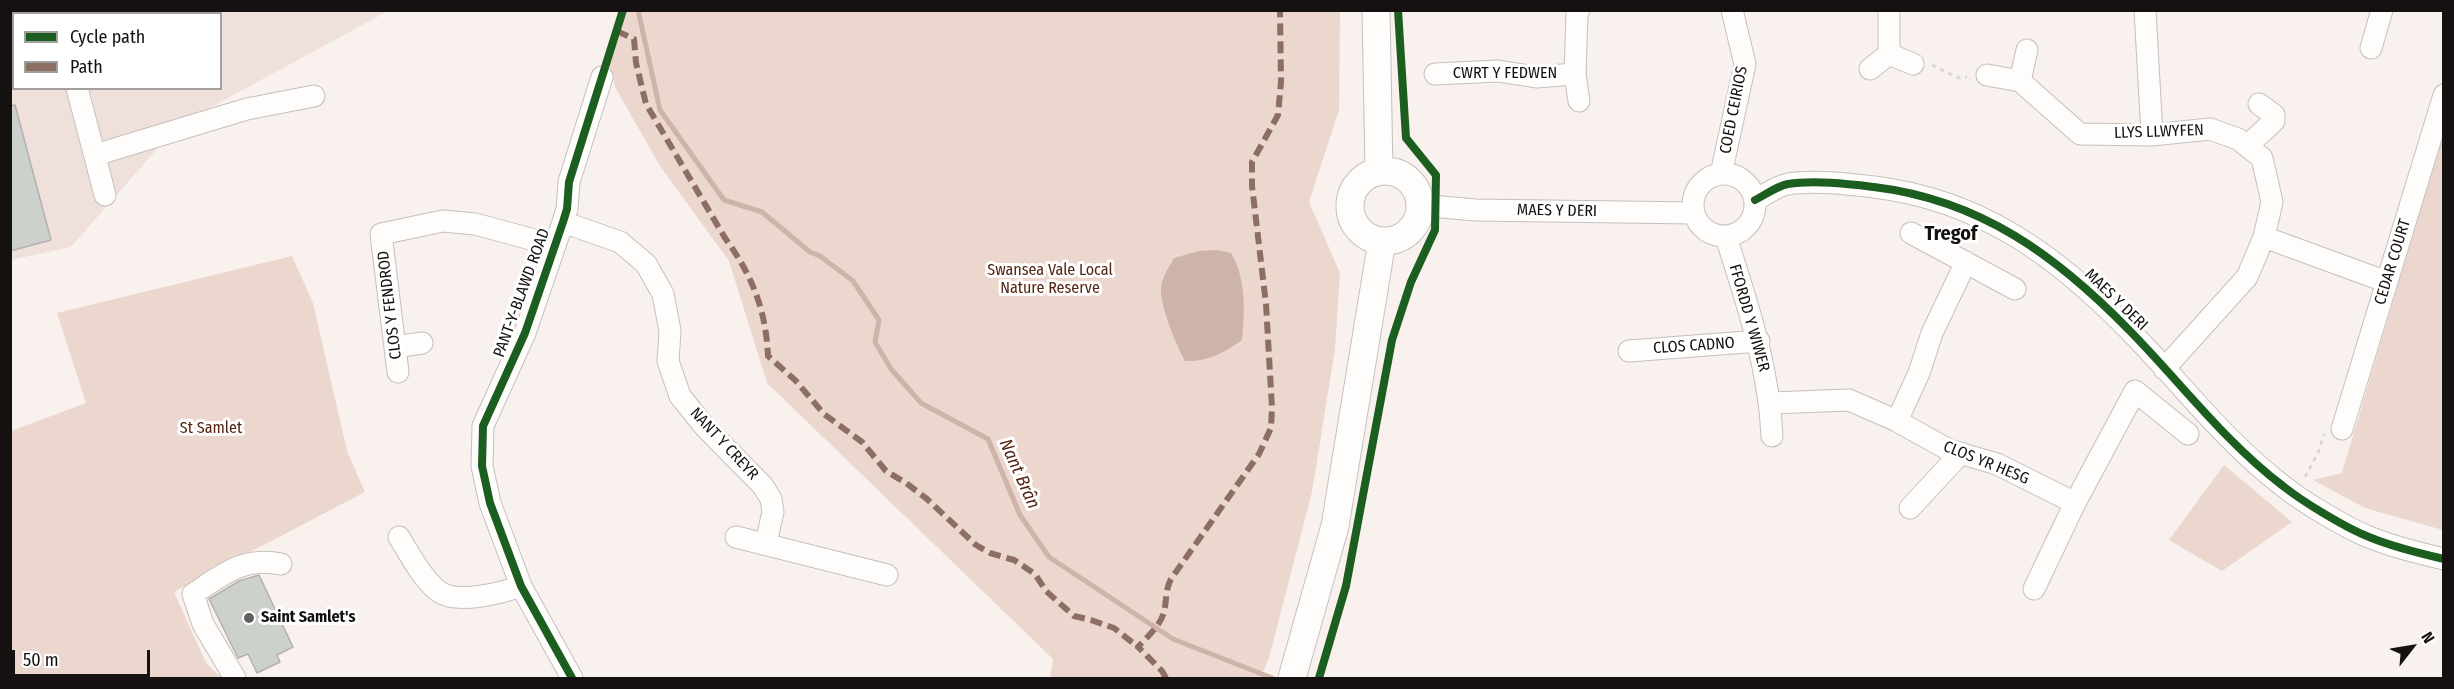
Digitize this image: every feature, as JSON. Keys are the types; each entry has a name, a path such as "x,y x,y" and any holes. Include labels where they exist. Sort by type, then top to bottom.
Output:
{"main road":[{"path":"1376,10 1379,171"},
{"path":"1379,171 1399,174 1407,179 1414,186 1419,205 1418,215 1409,232 1401,237 1382,241 1369,238 1359,230 1352,220 1349,207 1351,195 1357,184 1367,175 1379,171"},
{"path":"1292,678 1335,526 1382,241"}],"street":[{"path":"58,12 71,10"},
{"path":"1579,10 1575,74 1579,101"},
{"name":"COED CEIRIOS","path":"1721,174 1745,64 1732,10"},
{"path":"1889,10 1889,54"},
{"path":"2145,10 2152,135"},
{"path":"2371,48 2382,10"},
{"path":"1987,75 2020,81 2027,50"},
{"path":"1889,54 1913,64"},
{"path":"1870,69 1889,54"},
{"name":"CWRT Y FEDWEN","path":"1435,74 1498,71 1536,78 1575,74"},
{"name":"PANT-Y-BLAWD ROAD","path":"572,678 522,585 490,503 482,466 483,426 525,333 553,245 563,222 569,182 602,76"},
{"name":"LLYS LLWYFEN","path":"2020,81 2080,134 2152,135 2210,129 2238,139 2262,158 2272,202 2264,237 2247,277 2164,369"},
{"path":"78,90 105,195"},
{"name":"CEDAR COURT","path":"2342,429 2444,95"},
{"path":"95,155 247,109 314,96"},
{"path":"2247,146 2274,121 2274,115 2259,104"},
{"path":"1721,174 1735,176 1748,184 1755,200 1755,213 1750,224 1740,233 1726,237 1707,232 1696,219 1693,203 1697,190 1708,179 1721,174"},
{"name":"MAES Y DERI","path":"1755,200 1786,184 1847,184 1922,196 1973,212 2013,234 2064,269 2130,332 2228,438 2295,495 2367,537 2444,559"},
{"name":"MAES Y DERI","path":"1419,205 1476,210 1694,213"},
{"name":"CLOS Y FENDROD","path":"398,372 381,234 443,220 475,224 553,245"},
{"name":"NANT Y CREYR","path":"563,222 620,242 646,264 663,294 670,331 668,361 680,396 705,427 763,486 771,499 773,513 766,543"},
{"path":"1911,233 2015,288"},
{"name":"FFORDD Y WIWER","path":"1726,237 1759,341 1771,404 1772,436"},
{"path":"2264,237 2387,282"},
{"path":"1897,421 1919,373 1932,333 1966,262"},
{"name":"CLOS CADNO","path":"1629,351 1759,341"},
{"path":"395,347 422,343"},
{"path":"2034,590 2075,503 2135,391 2188,434"},
{"name":"CLOS YR HESG","path":"1771,404 1849,400 1897,421 1949,450 1997,464 2075,503"},
{"path":"1910,508 1961,453"},
{"path":"399,537 417,566 439,592 454,596 476,596 504,592 522,585"},
{"path":"736,537 887,575"},
{"path":"235,678 203,624 193,594 234,567 266,561 281,564"}],"path":[{"path":"1913,64 1924,60 1959,78 1987,75"},
{"path":"2295,495 2318,453 2325,428 2342,429"}],"shaded area":[{"path":"10,11 388,11 178,125 71,247 11,260"},
{"path":"1217,250 1231,253 1239,273 1244,306 1242,340 1215,356 1185,361 1164,310 1162,284 1174,258 1199,251"}],"green space":[{"name":"Swansea Vale Local Nature Reserve","path":"626,11 1340,11 1339,110 1309,202 1340,273 1335,349 1312,492 1269,658 1260,678 1050,678 1053,659 767,383 729,261 660,166 615,87 609,63"},
{"path":"2443,133 2443,530 2365,508 2313,480 2342,473"},
{"name":"St Samlet","path":"292,256 313,303 347,451 365,492 174,592 206,663 222,678 11,678 11,431 86,403 57,313"},
{"path":"2224,465 2292,522 2222,571 2169,540"}],"building":[{"path":"15,105 51,240 10,251 10,106"},
{"name":"Saint Samlet's","path":"259,575 293,647 277,655 280,662 257,673 248,654 238,658 209,599 239,581"}],"waterway":[{"name":"Nant Brân","path":"638,10 660,110 724,200 762,212 810,252 820,256 853,281 879,320 875,342 891,369 921,403 988,439 1020,515 1049,557 1173,639 1272,678"}],"marked path":[{"path":"1166,678 1138,647 1160,622 1171,579 1259,454 1271,428 1272,408 1266,304 1252,186 1252,162 1278,115 1281,82 1280,10"},
{"path":"617,31 634,39 636,63 646,104 750,279 761,308 768,356 795,380 824,414 862,442 886,471 927,499 976,545 990,553 1014,560 1035,574 1046,591 1074,616 1114,628 1138,647"}],"cycle path":[{"path":"572,678 521,586 490,503 482,466 483,426 525,333 563,222 567,209 569,182 623,10"},
{"path":"1319,678 1346,586 1392,340 1411,282 1435,230 1436,175 1406,138 1398,10"},
{"path":"1755,200 1788,184 1809,182 1842,184 1913,194 1949,204 1983,219 2015,236 2074,279 2130,331 2242,451 2291,492 2325,514 2378,541 2444,559"}],"place":[{"name":"Saint Samlet's","path":"249,618"}],"district":[{"name":"Tregof","path":"1951,234"}]}
